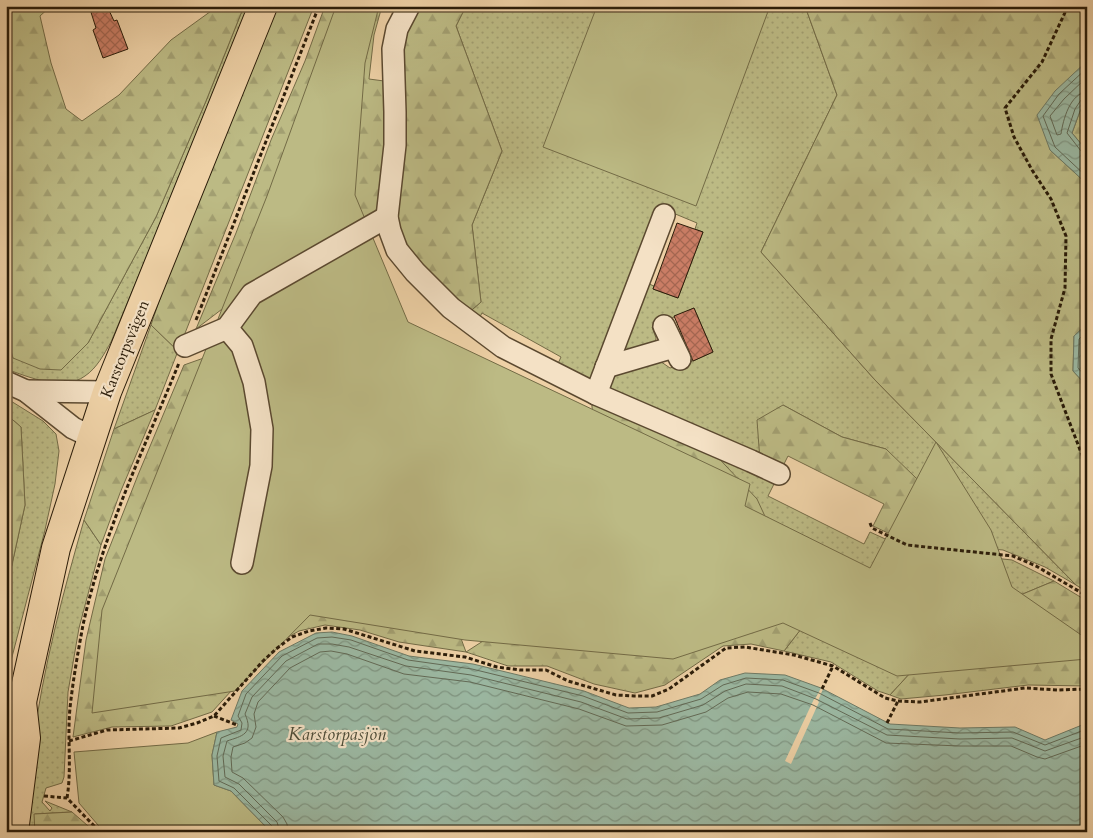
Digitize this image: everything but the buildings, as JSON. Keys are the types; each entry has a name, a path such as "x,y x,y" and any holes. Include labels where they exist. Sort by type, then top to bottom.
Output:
{"main road":[{"name":"Karstorpsvägen","path":"14,832 26,738 22,702 56,548 107,392 263,6"},
{"name":"Karstorpsvägen","path":"6,728 22,702"}],"street":[{"path":"409,6 397,29 393,48 394,145 387,217 397,250 414,272 451,308 503,347 596,394 779,474"},
{"path":"596,394 664,214"},
{"path":"185,346 226,328 252,294 387,217"},
{"path":"606,367 677,353 664,326"},
{"path":"226,328 242,346 254,382 262,429 261,466 242,563"},
{"path":"6,382 26,390 73,428 92,437"},
{"path":"26,390 107,392"}],"path":[{"path":"67,798 70,782 70,708 83,626 99,562 123,494 185,346 319,6"},
{"path":"1068,6 1042,62 1005,108 1014,137 1051,199 1066,236 1065,288 1051,339 1051,374 1087,468"},
{"path":"870,523 872,528 907,545 1013,556 1036,566 1087,596"},
{"path":"69,741 107,730 179,728 214,716 263,661 292,637 326,628 344,629 415,650 465,657 497,667 520,670 546,670 568,681 616,695 652,696 669,689 726,648 745,647 833,666 885,698 898,701 920,702 1025,688 1087,689"},
{"path":"822,689 833,666"},
{"path":"887,723 898,701"},
{"path":"214,716 237,725"},
{"path":"44,796 67,798 100,832"}],"green space":[{"path":"6,6 51,6 40,16 51,63 66,109 82,121 119,95 171,40 218,6 244,6 156,217 88,343 61,370 40,369 13,358 6,331 9,236 6,164"},
{"path":"244,6 251,6 111,342 100,360 85,376 67,383 46,382 6,369 6,331 13,358 88,343 156,217"},
{"path":"278,6 314,6 178,351 151,325 178,245"},
{"path":"325,6 382,6 374,35 369,79 384,81 389,85 380,209 230,303 196,329 236,233 271,140 305,61"},
{"path":"336,6 379,6 365,63 355,195 408,322 750,484 745,506 870,568 936,442 991,530 1012,587 1087,639 1087,659 897,676 783,623 673,659 465,640 310,615 235,691 92,713 102,610 267,196"},
{"path":"413,6 466,6 456,26 502,151 472,225 481,302 466,315 400,247 393,216 402,44"},
{"path":"466,6 805,6 837,95 761,252 875,380 1076,585 1045,567 1003,550 907,542 886,449 842,437 783,405 760,461 599,393 607,373 657,359 670,368 713,352 694,308 652,327 656,338 655,344 614,360 644,282 654,286 653,289 678,298 703,232 695,229 697,223 661,208 594,385 556,368 561,357 482,313 476,324 466,315 481,302 472,225 502,151 456,26"},
{"path":"597,6 770,6 696,206 543,147"},
{"path":"805,6 1087,6 1087,61 1050,150 1087,184 1087,324 1074,336 1073,371 1087,386 1087,592 1076,585 875,380 761,252 837,95"},
{"path":"1087,100 1087,151 1072,133 1080,111"},
{"path":"151,325 178,351 155,410 114,429"},
{"path":"232,348 449,606 466,652 399,642 360,630 325,625 299,631 272,646 212,712 171,726 112,727 73,737 86,640 105,559 138,475 184,365"},
{"path":"6,398 43,421 56,434 59,451 55,484 45,530 6,680 6,592 25,505 21,427 6,414"},
{"path":"591,398 711,450 757,499 811,616 784,651 751,644 723,646 665,685 635,693 594,684 547,666 508,666 466,652 525,614 595,433"},
{"path":"783,405 842,437 886,449 944,505 907,542 873,526 884,504 788,456 781,470 760,461 757,420"},
{"path":"155,410 120,493 101,545 84,520 114,429"},
{"path":"6,414 21,427 25,505 6,592"},
{"path":"711,450 777,478 768,496 864,544 870,532 905,548 1012,560 1054,581 958,621 890,695 878,691 831,662 784,651 811,616"},
{"path":"84,520 101,545 79,628 68,692 64,777 62,783 46,788 42,802 50,811 52,808 45,801 72,812 35,814 35,832 24,832 32,755 42,687 61,603"},
{"path":"1054,581 1087,601 1087,686 1028,685 901,699 890,695 958,621"},
{"path":"217,732 212,755 214,785 231,791 271,832 104,832 79,803 74,752 188,743"},
{"path":"72,812 95,832 35,832 34,814"}],"water":[{"path":"1087,61 1087,100 1080,111 1072,133 1087,151 1087,184 1050,150 1037,115 1055,91"},
{"path":"1087,324 1087,386 1073,371 1074,336"},
{"name":"Karstorpasjön","path":"332,632 352,636 409,656 473,664 584,691 629,708 656,707 700,694 720,680 745,673 785,675 821,688 890,724 960,728 1015,727 1045,740 1087,723 1087,832 271,832 231,791 214,785 212,755 217,732 237,727 238,724 231,720 242,691 279,652 316,633"}],"pier":[{"path":"821,688 823,689 819,702 791,764 785,761"}]}
